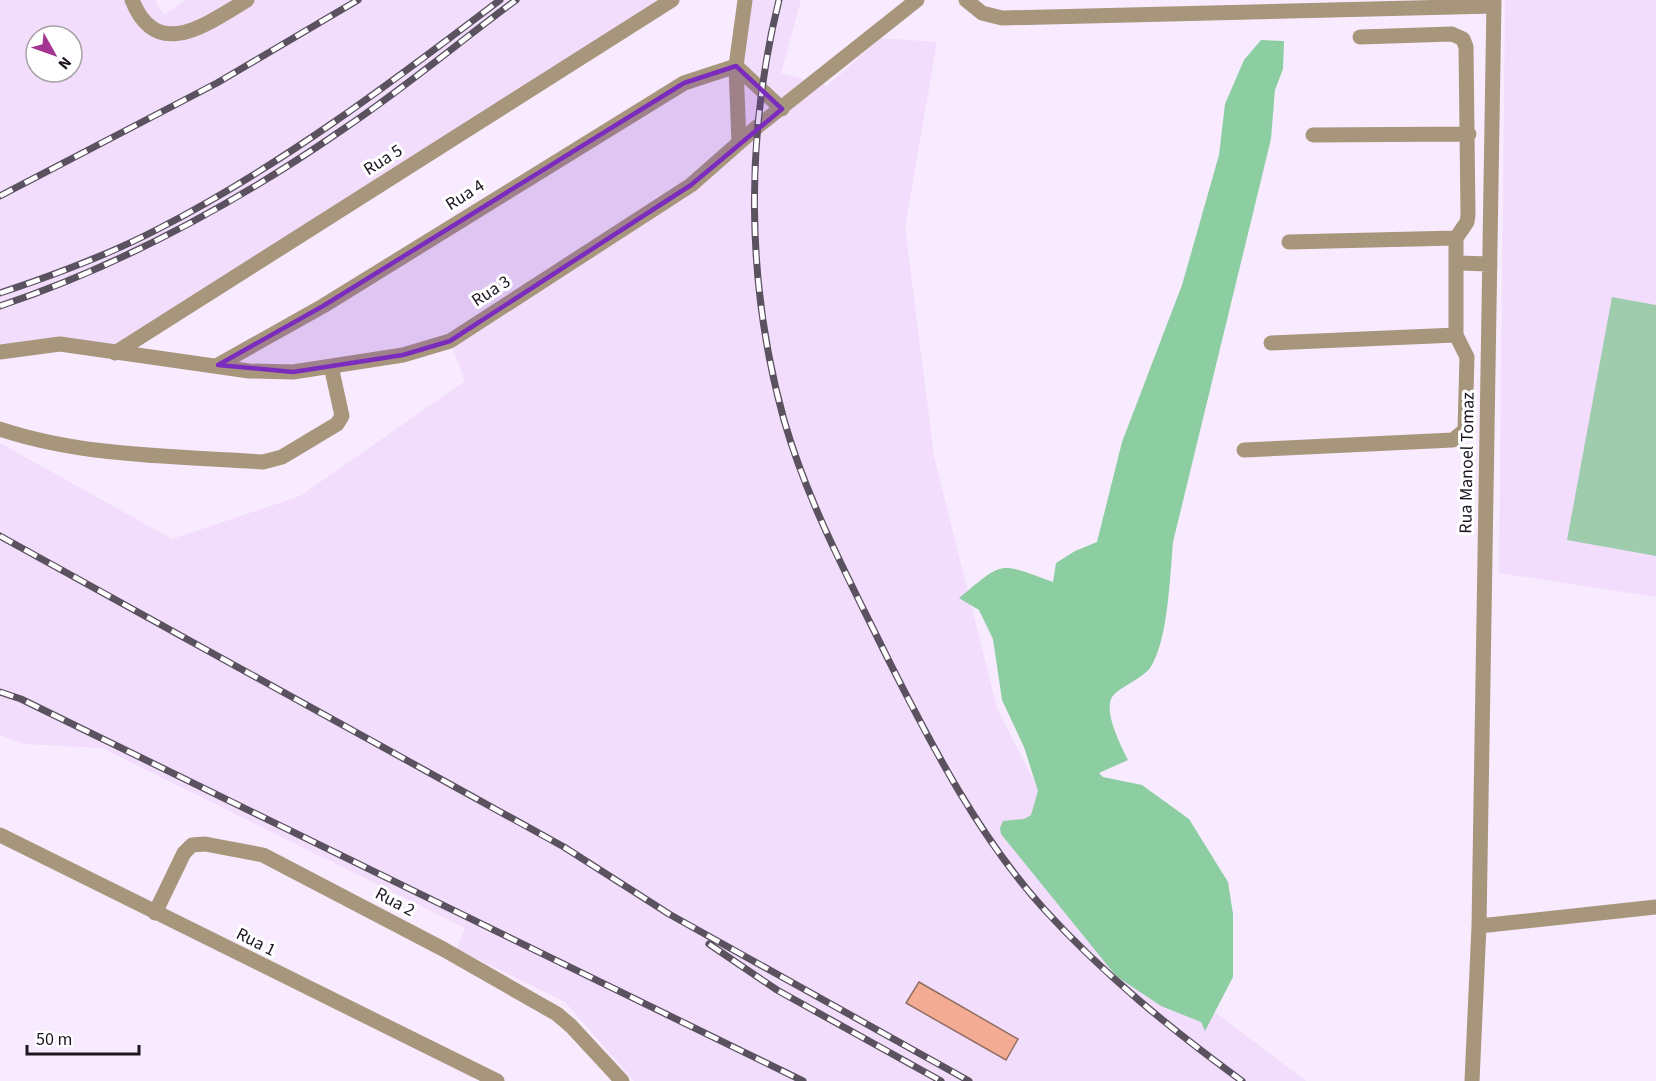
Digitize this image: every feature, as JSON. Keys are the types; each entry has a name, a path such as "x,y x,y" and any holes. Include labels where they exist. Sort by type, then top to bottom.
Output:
{"street":[{"path":"132,0 136,10 151,29 173,36 199,29 247,0"},
{"name":"Rua 5","path":"115,352 672,0"},
{"path":"739,144 736,66 745,0"},
{"name":"Rua 3","path":"0,352 60,344 249,371 293,372 403,355 450,342 690,185 884,24 917,0"},
{"path":"966,0 981,14 1002,18 1494,3"},
{"name":"Rua Manoel Tomaz","path":"1472,1081 1479,926 1494,3"},
{"path":"1244,450 1453,440 1466,429 1467,357 1456,335 1456,238 1467,222 1468,215 1466,47 1463,39 1452,34 1360,37"},
{"path":"736,66 782,109"},
{"name":"Rua 4","path":"218,365 323,306 684,82 736,66"},
{"path":"1312,135 1468,134"},
{"path":"1289,242 1456,238"},
{"path":"1457,263 1490,264"},
{"path":"1271,344 1456,335"},
{"path":"0,429 39,442 82,448 262,462 282,457 337,424 342,416 331,366"},
{"name":"Rua 1","path":"0,835 497,1081"},
{"name":"Rua 2","path":"156,914 184,853 192,845 205,844 263,855 443,950 557,1014 622,1081"},
{"path":"1479,926 1656,907"}],"highlighted area":[{"path":"736,66 782,109 691,185 450,341 403,355 293,372 218,365 323,306 684,83"}],"shaded area":[{"path":"0,0 155,0 164,15 185,0 672,0 115,353 60,344 0,352"},
{"path":"745,0 801,0 781,73 827,86 881,38 937,42 905,227 934,456 997,708 1042,797 1187,991 1306,1081 634,1081 565,1002 457,949 465,928 102,748 24,744 0,735 0,443 172,539 300,496 465,381 450,341 738,144"},
{"path":"1505,0 1656,0 1656,597 1499,573"}],"green space":[{"path":"1261,40 1284,41 1283,69 1275,90 1271,139 1173,542 1167,608 1161,642 1150,668 1118,691 1111,699 1112,722 1128,760 1099,773 1103,777 1142,785 1189,819 1228,882 1233,914 1233,977 1205,1031 1201,1022 1161,1006 1116,976 1001,834 1000,828 1003,821 1024,819 1031,815 1038,791 1024,747 1002,700 993,639 979,610 959,598 985,577 1002,568 1011,568 1053,582 1056,563 1075,551 1097,542 1122,442 1182,285 1219,155 1225,104 1244,60"},
{"path":"1612,297 1656,305 1656,556 1567,540"}],"building":[{"path":"919,982 1018,1039 1006,1060 906,1003"}],"railway":[{"path":"0,196 217,83 358,0"},
{"path":"0,293 101,256 205,204 335,122 500,0"},
{"path":"0,306 45,290 134,252 261,183 364,115 516,0"},
{"path":"779,0 760,104 754,210 757,263 762,316 771,369 794,451 818,513 889,661 940,759 978,822 1020,881 1067,933 1114,979 1242,1081"},
{"path":"0,536 564,847 669,914 969,1081"},
{"path":"0,692 21,699 803,1081"},
{"path":"709,944 777,990 941,1081"}]}
